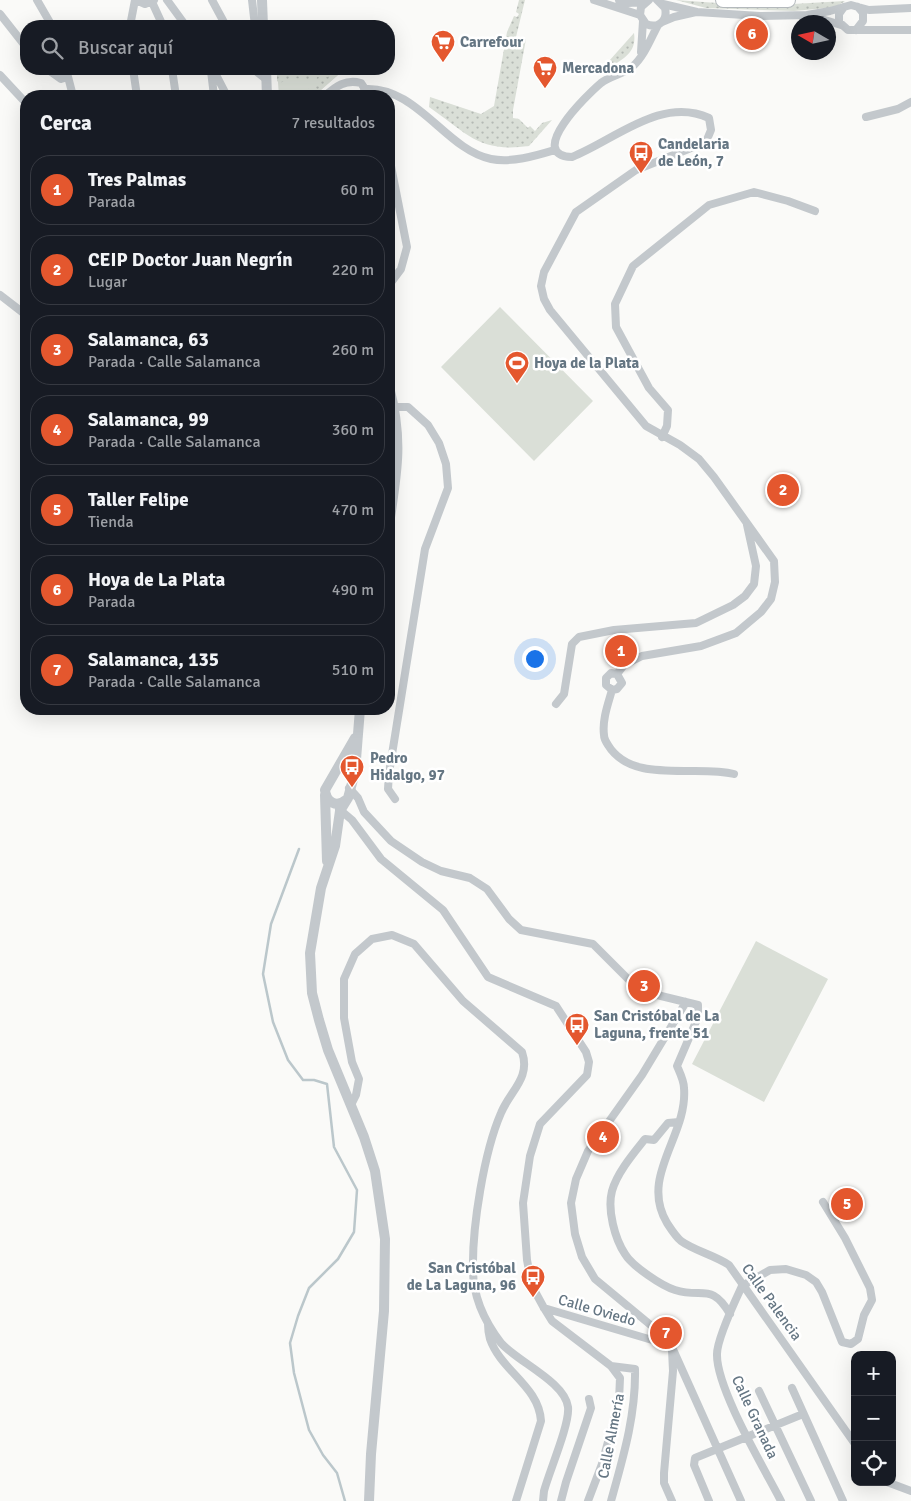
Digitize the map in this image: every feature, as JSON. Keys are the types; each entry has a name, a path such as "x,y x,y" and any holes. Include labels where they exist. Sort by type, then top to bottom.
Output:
{"highway":[{"path":"723,0 788,0"}],"street":[{"path":"37,0 49,20"},
{"path":"131,20 135,0 145,4 153,1 161,20"},
{"path":"167,0 182,20"},
{"path":"212,0 223,20"},
{"path":"252,0 254,20"},
{"path":"262,0 263,20"},
{"path":"594,0 641,18 650,26 660,24 674,16 697,12"},
{"path":"619,0 628,2 647,1"},
{"path":"641,56 641,7 647,1"},
{"path":"660,2 697,12 760,16 791,15"},
{"path":"617,674 624,665 642,656 720,640 736,632 761,612 771,599 775,582 774,561 746,520 699,459 680,445 646,426 550,310 544,299 541,286 550,256 576,212 636,170 706,142 711,130 709,118 696,112 644,119 572,157 562,156 555,150 554,143 557,131 593,91 602,82 632,67 641,56 666,16 660,2"},
{"path":"807,15 851,5 869,10 911,8"},
{"path":"858,6 864,19 881,29"},
{"path":"841,25 838,18 844,7"},
{"path":"856,30 864,19 890,10"},
{"path":"0,14 20,39"},
{"path":"836,24 848,30 911,30"},
{"path":"0,75 20,97"},
{"path":"55,75 61,79 65,75"},
{"path":"68,75 71,90"},
{"path":"134,75 136,90"},
{"path":"173,75 175,90"},
{"path":"212,75 214,90"},
{"path":"215,75 224,90"},
{"path":"266,75 267,90"},
{"path":"333,90 350,80 361,83 362,90"},
{"path":"395,95 417,108 477,154 491,159 510,160 555,150"},
{"path":"866,116 898,109 911,102"},
{"path":"395,186 407,247 401,269 395,277"},
{"path":"662,436 667,426 668,410 649,388 616,327 616,304 633,266 709,205 754,192 788,200 815,211"},
{"path":"0,295 20,310"},
{"path":"395,407 408,407 428,425 439,443 446,464 448,488 425,548 389,773 388,789 395,799"},
{"path":"395,413 399,438 395,484"},
{"path":"556,704 564,694 572,644 579,637 614,630 696,623 733,605 745,596 754,584 756,566 746,520"},
{"path":"612,690 606,684 606,678 611,673 617,674"},
{"path":"612,690 618,689 622,683 617,674"},
{"path":"612,690 604,723 604,737 612,751 623,760 646,769 661,771 722,770 734,774"},
{"path":"359,715 356,735 355,772 346,800 337,807 335,846 326,872 310,953 312,992 328,1050 351,1105 375,1171 385,1239 384,1311 371,1454 369,1501"},
{"path":"326,872 326,786 332,780 356,735"},
{"path":"332,780 340,780 349,788 358,798 364,812 391,841 422,862 441,871 470,878 487,889 509,919 521,930 593,944 636,988 657,996 686,1002 642,1075 588,1151 576,1179 571,1203 575,1234 582,1257 595,1279 653,1327 671,1345 741,1501"},
{"path":"325,794 328,800 352,820 381,859 443,910 488,977 556,1006 586,1052 589,1062 587,1075 540,1124 530,1156 524,1184 523,1203 527,1260 532,1286 544,1308 552,1320 611,1366 620,1378 619,1401 602,1464 588,1501"},
{"path":"351,1105 356,1095 359,1079 352,1062 344,1018 344,979 355,954 372,939 392,935 414,944 463,1001 522,1052 526,1064 522,1077 501,1113 490,1148 477,1213 472,1272 476,1294 487,1321 502,1343 555,1385 566,1397 568,1409 566,1423 544,1491 543,1501"},
{"name":"Calle Palencia","path":"686,1002 698,1005 698,1018 677,1066 684,1087 679,1122 659,1174 657,1193 661,1213 671,1231 682,1241 717,1257 728,1265 853,1441"},
{"path":"679,1122 668,1123 654,1140 645,1139 628,1160 612,1191 611,1210 618,1239 626,1256 662,1285 676,1291 713,1294 723,1302 730,1314"},
{"path":"742,1286 770,1270 786,1269 806,1275 816,1282 822,1292 842,1342 851,1344 858,1339 864,1314 872,1300 870,1288 845,1238 823,1202"},
{"name":"Calle Granada","path":"742,1286 716,1352 717,1367 748,1437 781,1501"},
{"name":"Calle Oviedo","path":"544,1308 671,1345"},
{"path":"487,1321 490,1340 532,1394 540,1409 541,1421 516,1501"},
{"path":"671,1345 673,1371 664,1483 672,1501"},
{"name":"Calle Almería","path":"611,1366 634,1369 635,1384 625,1453 611,1501"},
{"path":"792,1388 843,1501"},
{"path":"759,1391 811,1501"},
{"path":"561,1501 589,1416 591,1408 589,1399"},
{"path":"709,1501 694,1465 695,1458 719,1450 803,1414"},
{"path":"896,1485 911,1491"}],"shaded area":[{"path":"519,0 525,0 516,37 526,39 513,118 519,119 528,128 530,126 535,131 542,123 552,120 529,146 497,147 474,139 453,125 429,107 430,97 481,114 494,106 507,32 514,16 517,17 519,14 516,12"},
{"path":"676,0 758,6 845,1 836,7 794,11 706,8"},
{"path":"634,33 633,46 628,55 608,68 609,61"},
{"path":"277,75 338,75 321,90 279,90"},
{"path":"277,75 312,75 308,81 292,77 280,83 277,81"},
{"path":"328,75 338,75 321,90 305,90 314,85 317,77 328,77"},
{"name":"Hoya de la Plata","path":"500,307 593,401 534,461 441,367"},
{"path":"756,941 828,979 764,1102 692,1064"}],"waterway":[{"path":"299,849 271,924 263,974 273,1022 288,1060 303,1080 314,1080 327,1084 334,1147 357,1190 354,1232 338,1259 309,1288 290,1343 294,1373 309,1430 323,1455 337,1473 345,1501"}],"place":[{"name":"Hoya de La Plata","path":"752,34"},
{"name":"Carrefour","path":"443,63"},
{"name":"Mercadona","path":"545,89"},
{"name":"Candelaria de León, 7","path":"641,174"},
{"name":"Hoya de la Plata","path":"517,384"},
{"name":"CEIP Doctor Juan Negrín","path":"783,490"},
{"name":"Tres Palmas","path":"621,651"},
{"name":"Pedro Hidalgo, 97","path":"352,788"},
{"name":"Salamanca, 63","path":"644,986"},
{"name":"San Cristóbal de La Laguna, frente 51","path":"577,1046"},
{"name":"Salamanca, 99","path":"603,1137"},
{"name":"Taller Felipe","path":"847,1204"},
{"name":"San Cristóbal de La Laguna, 96","path":"533,1298"},
{"name":"Salamanca, 135","path":"666,1333"}]}
